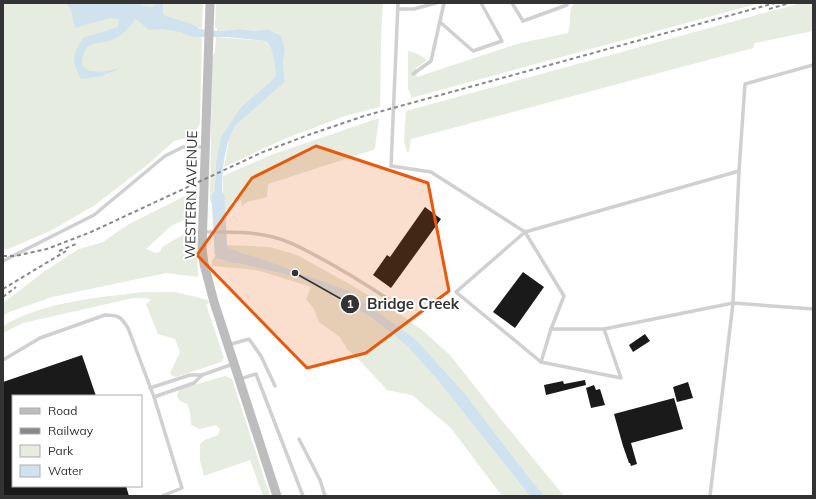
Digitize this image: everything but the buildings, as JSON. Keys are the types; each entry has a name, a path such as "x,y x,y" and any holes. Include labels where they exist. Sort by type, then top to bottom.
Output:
{"street":[{"name":"WESTERN AVENUE","path":"210,3 202,232 204,264 227,345 277,496"}],"lane":[{"path":"398,3 391,166 431,172 525,232 564,296 551,329 541,362"},
{"path":"398,9 414,9 436,3"},
{"path":"413,74 431,61 444,3"},
{"path":"440,22 473,51 502,41 480,3"},
{"path":"512,3 523,22 567,5 566,3"},
{"path":"710,496 733,303 738,171 745,84 813,65"},
{"path":"3,262 94,215 165,156 183,147 205,147"},
{"path":"604,329 621,378 541,362 456,292 525,232 738,171"},
{"path":"202,232 261,234 292,243 344,271 391,301"},
{"path":"551,329 604,329 733,303 813,309"},
{"path":"3,360 40,338 105,314 116,315 122,319 128,328 154,397 182,488 162,496"},
{"path":"227,345 249,340 261,356 275,386"},
{"path":"154,397 192,383 202,375 233,364"},
{"path":"239,380 256,374 303,496"},
{"path":"150,388 190,375 202,375"},
{"path":"299,439 320,480 325,496"}],"highlighted area":[{"path":"316,146 428,183 449,291 366,353 307,368 197,255 252,178"}],"green space":[{"path":"3,3 203,3 202,29 198,27 197,37 201,37 202,40 200,123 194,136 174,141 147,165 95,205 50,231 8,249 3,249"},
{"path":"216,3 383,3 380,107 345,116 284,139 224,167 230,136 235,126 285,82 283,65 285,50 268,29 256,31 240,29 217,31 217,28 215,28"},
{"path":"574,3 760,3 411,98 408,89 408,51 418,54 427,60 416,68 417,77 517,44 568,33 570,14"},
{"path":"801,3 813,3 813,31 755,43 753,48 411,139 409,152 407,152 404,141 406,111"},
{"path":"216,37 266,41 273,52 276,75 242,106 216,164 214,209 210,200 212,57 215,52"},
{"path":"379,118 375,148 373,150 268,184 267,197 247,202 242,206 241,200 232,201 231,210 226,210 223,220 223,176 271,155"},
{"path":"197,188 197,207 190,210 190,217 171,226 146,249 156,253 161,251 162,247 188,232 192,225 196,226 198,277 166,273 52,297 9,312 3,316 3,303 45,271 79,249 103,242 129,224 193,192"},
{"path":"226,245 270,247 297,255 351,285 404,317 422,330 450,355 564,496 545,496 465,394 347,290 257,257 222,248"},
{"path":"214,258 297,277 329,291 373,319 406,345 436,378 530,496 502,496 451,428 412,395 387,390 347,349 340,337 319,322 314,309 306,299 311,287 260,271 212,266 212,260"},
{"path":"144,292 175,292 208,300 209,303 206,304 224,358 221,362 176,377 171,375 170,373 180,352 175,339 158,334 146,304 151,300 147,298 133,298 23,323 3,333 3,326 36,311 72,302"},
{"path":"225,376 232,379 270,496 263,496 250,460 204,476 200,461 200,444 205,440 218,435 220,429 216,425 200,429 191,425 190,411 187,404 180,401 177,397 178,392 180,389"}],"water":[{"path":"66,3 137,3 144,6 154,7 156,3 163,3 163,15 194,25 200,29 218,31 240,29 256,31 268,29 281,36 285,50 283,65 285,82 235,126 230,136 224,159 222,218 214,208 216,164 221,137 242,106 276,75 274,57 269,45 266,41 227,37 193,37 180,32 162,29 149,30 135,19 121,35 108,41 92,44 85,50 83,56 82,65 89,71 102,72 121,68 102,76 81,79 74,62 74,58 83,38 118,27 119,19 110,18 75,28 71,10"},
{"path":"222,248 257,257 347,290 416,340 465,394 545,496 530,496 436,378 406,345 373,319 329,291 297,277 214,258"}],"waterway":[{"path":"218,197 221,252 235,257"}],"railway":[{"path":"3,256 15,256 47,249 91,232 263,152 364,116 775,3"},
{"path":"769,9 790,3"},
{"path":"59,251 76,244"},
{"path":"3,289 66,251"},
{"path":"3,297 16,287"}],"place":[{"name":"Bridge Creek","path":"295,273"}]}
